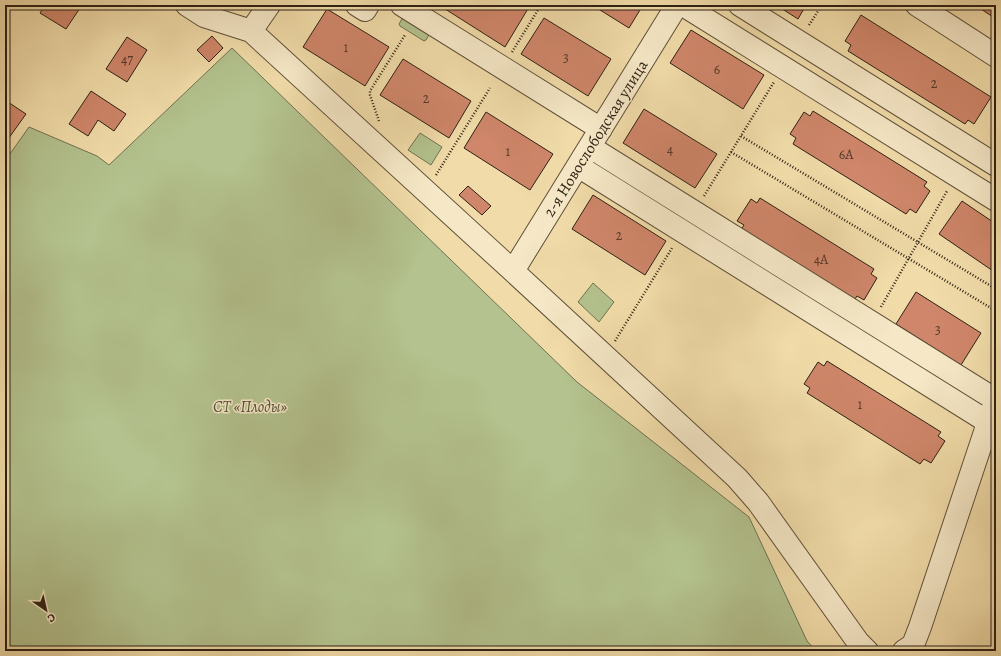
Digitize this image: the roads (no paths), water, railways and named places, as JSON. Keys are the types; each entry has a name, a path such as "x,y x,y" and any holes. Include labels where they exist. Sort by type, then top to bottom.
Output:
{"street":[{"path":"251,31 269,5"},
{"path":"357,5 365,10 368,5"},
{"path":"402,5 502,67 694,212 996,400 920,627 913,645 904,651"},
{"name":"2-я Новослободская улица","path":"513,271 678,5"},
{"path":"683,5 996,200"},
{"path":"740,5 996,165"},
{"path":"917,5 996,56"},
{"path":"200,9 251,31 737,478 758,502 863,647"},
{"path":"578,166 988,422"}],"park label":[{"name":"СТ «Плоды»","path":"250,406"}]}
